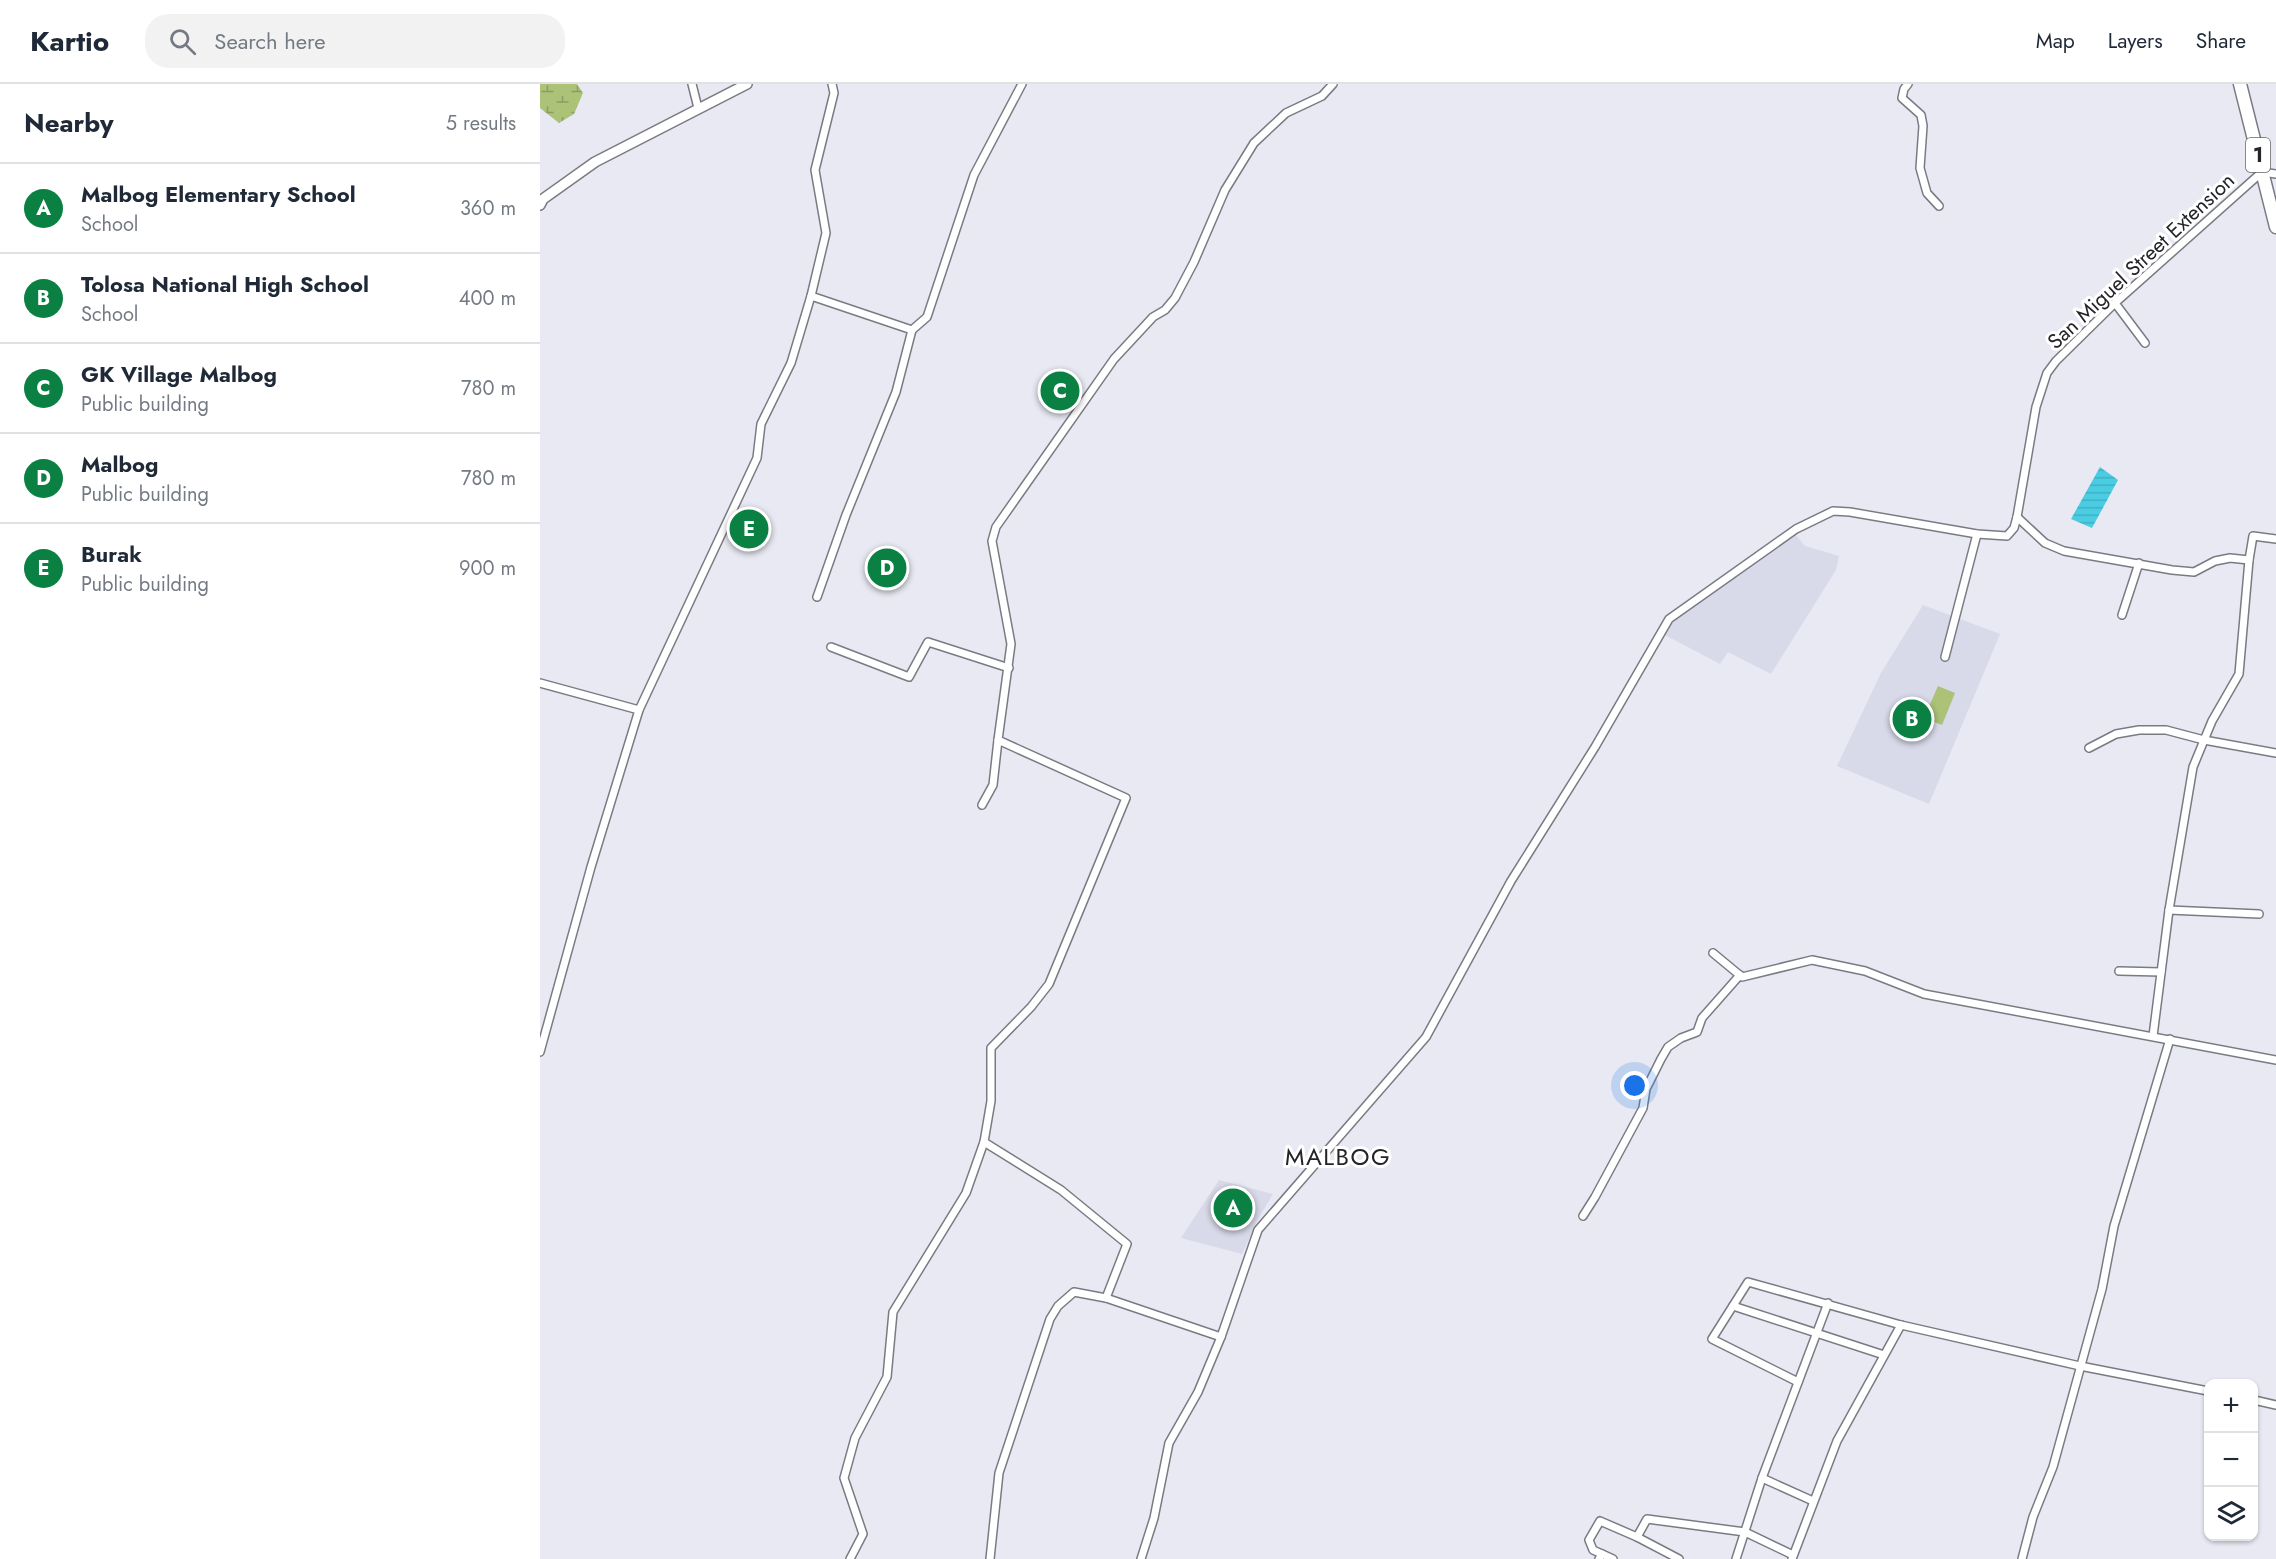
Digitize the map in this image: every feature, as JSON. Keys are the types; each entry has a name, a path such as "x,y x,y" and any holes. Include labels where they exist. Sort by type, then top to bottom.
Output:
{"highway":[{"name":"1","path":"2240,84 2276,227"}],"street":[{"path":"692,84 698,108"},
{"path":"540,204 543,199 595,162 747,84"},
{"path":"540,1052 591,867 639,711 757,458 761,424 791,363 811,296 826,233 815,170 834,93 832,84"},
{"path":"817,597 846,515 896,392 912,330 927,317 974,175 1022,84"},
{"path":"982,805 993,785 1011,644 992,541 996,527 1114,359 1153,317 1165,310 1175,298 1194,262 1225,190 1254,143 1286,113 1322,96 1333,84"},
{"path":"1908,84 1904,88 1902,98 1921,115 1923,126 1920,168 1923,185 1939,206"},
{"path":"2262,172 2276,174"},
{"name":"San Miguel Street Extension","path":"1977,534 2007,536 2014,528 2036,407 2047,373 2056,361 2115,303 2262,172"},
{"path":"811,296 912,330"},
{"path":"2115,303 2145,343"},
{"path":"1141,1559 1154,1518 1169,1443 1198,1392 1221,1337 1257,1230 1426,1037 1511,881 1595,747 1669,619 1796,529 1833,511 1850,512 1977,534 1945,657"},
{"path":"2017,517 2045,543 2064,551 2194,572 2215,561 2229,558 2249,560"},
{"path":"2153,1036 2169,910 2193,766 2212,721 2239,674 2253,536 2276,539"},
{"path":"2122,615 2139,563"},
{"path":"831,647 909,677 928,642 1009,668"},
{"path":"540,683 639,711"},
{"path":"2089,747 2116,734 2139,730 2166,730 2204,740 2276,753"},
{"path":"850,1559 863,1534 844,1478 855,1438 887,1377 892,1312 966,1193 984,1142 991,1101 991,1048 1031,1007 1049,984 1126,798 998,740"},
{"path":"2169,910 2259,914"},
{"path":"1713,953 1742,977 1812,960 1865,971 1924,994 2276,1060"},
{"path":"2119,971 2161,972"},
{"path":"1583,1216 1643,1108 1646,1089 1668,1047 1680,1038 1696,1032 1702,1018 1740,975"},
{"path":"2022,1559 2033,1517 2053,1467 2102,1288 2114,1226 2170,1039"},
{"path":"984,1142 1061,1190 1126,1244 1106,1298"},
{"path":"1798,1382 1712,1339 1748,1282 1901,1325 2080,1366 2204,1391"},
{"path":"990,1559 999,1473 1050,1319 1058,1306 1074,1292 1106,1298 1221,1337"},
{"path":"1736,1559 1762,1478 1828,1303"},
{"path":"1733,1306 1884,1355"},
{"path":"1637,1537 1647,1518 1745,1532 1792,1557 1837,1441 1901,1325"},
{"path":"2258,1401 2276,1405"},
{"path":"1762,1478 1813,1501"},
{"path":"1613,1559 1600,1556 1593,1550 1589,1540 1600,1521 1679,1559"}],"shaded area":[{"path":"1796,535 1805,546 1839,556 1836,570 1771,674 1728,652 1720,664 1665,635 1672,621"},
{"path":"1923,605 2000,634 1929,804 1837,766 1881,673"},
{"path":"1219,1180 1273,1194 1257,1221 1242,1254 1181,1238"}],"green space":[{"path":"540,84 577,84 583,93 574,114 559,123 540,108"},
{"path":"1938,686 1955,693 1942,725 1924,718"}],"water":[{"path":"2100,467 2118,480 2092,528 2071,519"}],"place":[{"name":"GK Village Malbog","path":"1060,391"},
{"name":"Burak","path":"749,529"},
{"name":"Malbog","path":"887,568"},
{"name":"Tolosa National High School","path":"1912,719"},
{"name":"Malbog Elementary School","path":"1233,1208"}],"district":[{"name":"MALBOG","path":"1338,1156"}]}
